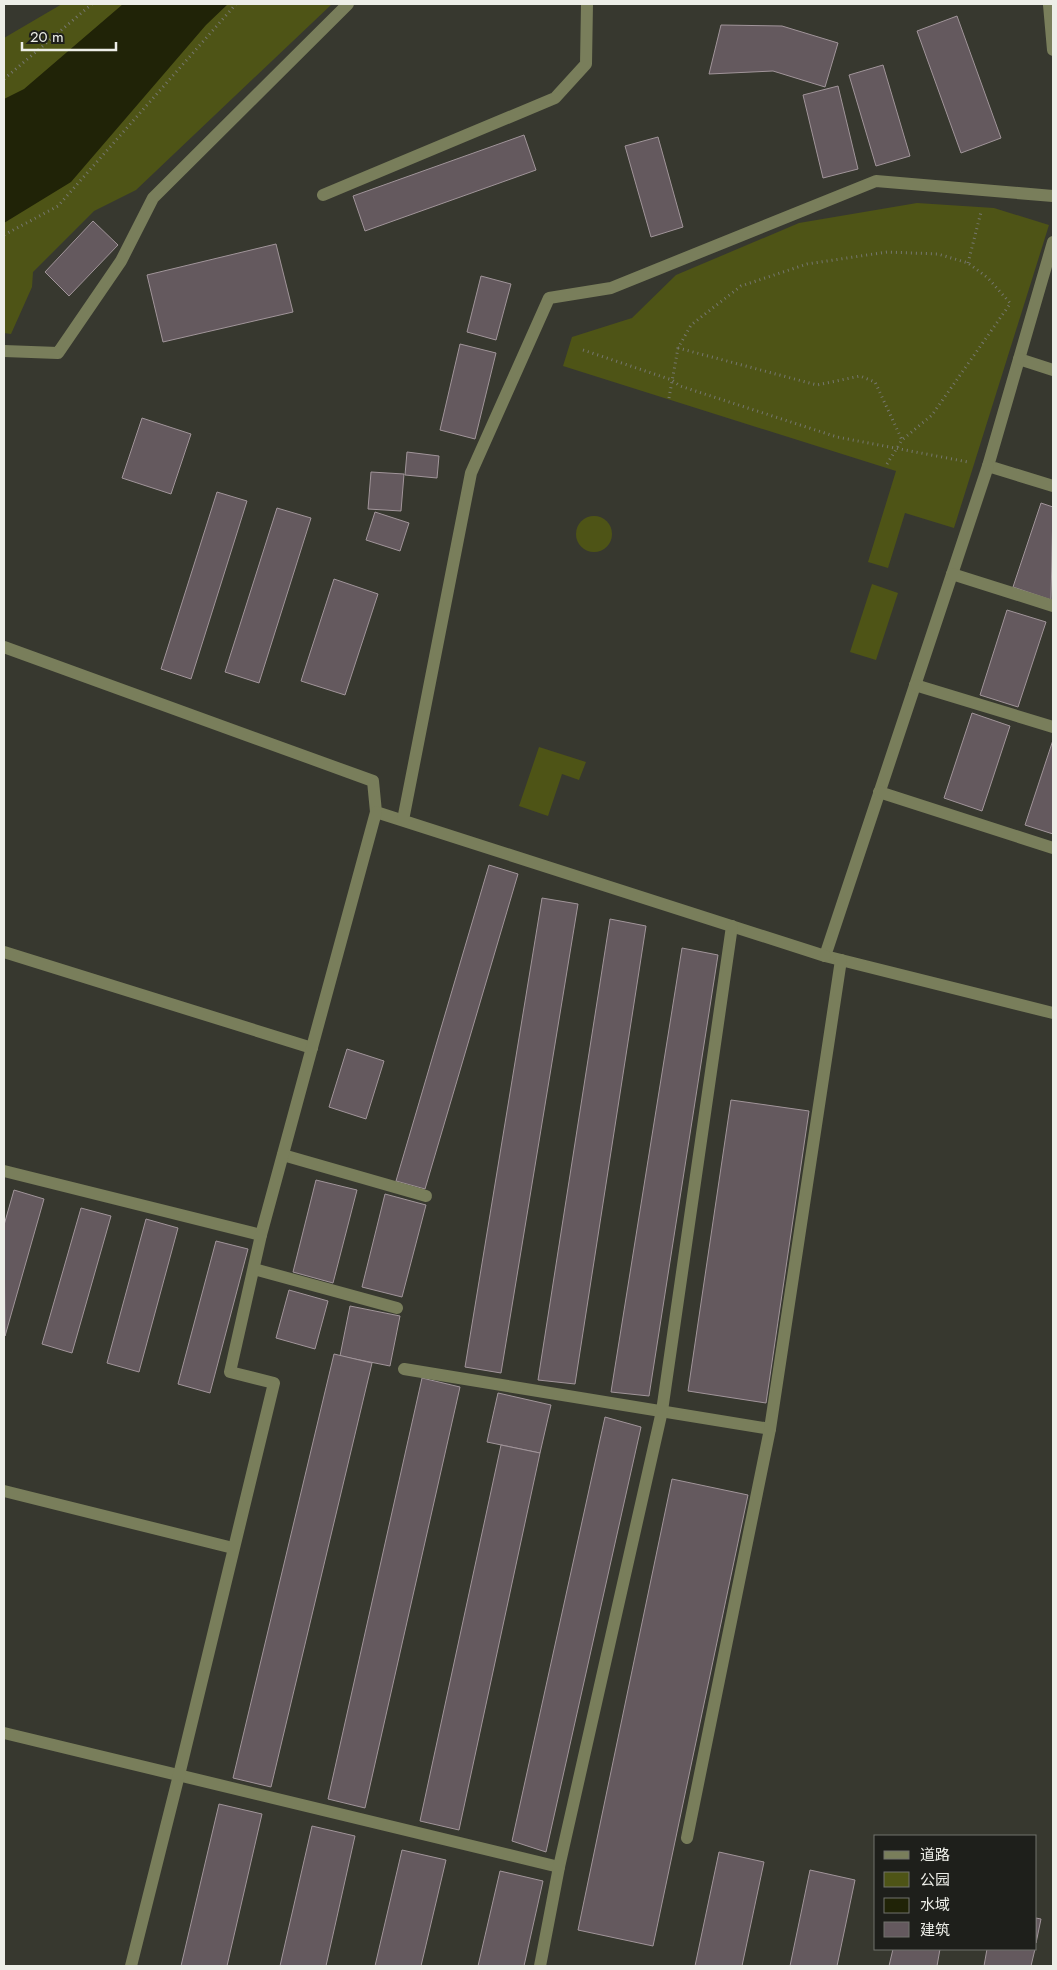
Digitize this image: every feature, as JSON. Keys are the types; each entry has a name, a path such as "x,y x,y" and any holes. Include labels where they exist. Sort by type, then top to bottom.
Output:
{"street":[{"path":"4,351 58,353 121,262 153,198 348,4"},
{"path":"323,195 555,98 586,64 586,4"},
{"path":"1053,4 1049,5 1053,50"},
{"path":"403,820 471,473 549,298 611,288 876,181 1053,196"},
{"path":"825,956 988,466 1053,247"},
{"path":"1019,359 1053,370"},
{"path":"988,466 1053,486"},
{"path":"952,574 1053,606"},
{"path":"4,647 373,780 376,812 261,1235 230,1372 274,1383 131,1966"},
{"path":"915,685 1053,728"},
{"path":"879,792 1053,848"},
{"path":"376,812 825,956 1053,1013"},
{"path":"540,1966 559,1867 662,1412 732,926"},
{"path":"4,952 312,1048"},
{"path":"687,1838 770,1429 840,960"},
{"path":"283,1155 426,1196"},
{"path":"4,1171 261,1235"},
{"path":"254,1269 397,1308"},
{"path":"404,1369 770,1429"},
{"path":"4,1492 233,1548"},
{"path":"4,1733 559,1867"}],"path":[{"path":"4,79 92,4"},
{"path":"4,235 58,206 236,4"},
{"path":"968,263 986,190"},
{"path":"669,398 678,348 691,325 741,286 807,264 887,252 938,254 968,263 988,278 1010,304 1034,309"},
{"path":"887,464 902,440 932,415 1010,304"},
{"path":"678,348 817,385 860,376 875,382 902,440"},
{"path":"583,350 672,380 680,386 837,437 988,466"}],"green space":[{"path":"62,4 332,4 136,190 94,211 33,272 32,287 11,334 4,333 4,38"},
{"path":"917,203 994,208 1049,225 954,528 905,513 888,568 868,562 896,471 563,366 572,337 632,318 676,275 799,223"},
{"path":"594,516 601,517 607,521 611,527 611,541 607,547 601,551 594,552 587,551 581,547 577,541 576,534 577,527 581,521 587,517"},
{"path":"872,584 898,593 876,660 850,652"},
{"path":"539,747 586,762 579,780 562,774 548,816 519,806"}],"water":[{"path":"123,4 228,4 206,25 71,182 4,223 4,99 24,89"}],"building":[{"path":"957,16 1001,138 961,153 917,31"},
{"path":"721,25 782,26 838,43 825,87 773,71 709,74"},
{"path":"883,65 910,156 876,166 849,75"},
{"path":"838,86 858,169 823,178 803,95"},
{"path":"524,135 536,170 365,231 353,196"},
{"path":"658,137 683,227 651,237 625,146"},
{"path":"93,221 118,245 69,296 45,272"},
{"path":"276,244 293,312 163,342 147,275"},
{"path":"481,276 511,284 496,340 467,332"},
{"path":"460,344 496,353 475,439 440,430"},
{"path":"142,418 191,434 171,494 122,478"},
{"path":"407,452 439,456 437,478 405,475"},
{"path":"371,472 404,474 401,511 368,509"},
{"path":"217,492 247,501 191,679 161,669"},
{"path":"1041,503 1053,507 1051,600 1013,587"},
{"path":"277,508 311,518 259,683 225,672"},
{"path":"375,512 409,523 400,551 366,540"},
{"path":"334,579 378,594 345,695 301,681"},
{"path":"1007,610 1046,622 1018,707 980,695"},
{"path":"972,713 1010,726 982,811 944,798"},
{"path":"1053,740 1053,834 1025,825"},
{"path":"489,865 518,874 425,1189 396,1181"},
{"path":"542,898 578,904 501,1373 465,1367"},
{"path":"610,919 646,926 575,1384 538,1380"},
{"path":"682,948 718,955 649,1396 611,1392"},
{"path":"347,1049 384,1061 366,1119 329,1107"},
{"path":"731,1100 809,1111 766,1403 688,1391"},
{"path":"316,1180 357,1190 333,1283 293,1272"},
{"path":"14,1190 44,1199 5,1336 4,1225"},
{"path":"385,1194 426,1205 402,1297 362,1287"},
{"path":"81,1208 111,1216 72,1353 42,1344"},
{"path":"146,1219 178,1228 139,1372 107,1363"},
{"path":"216,1241 248,1249 210,1393 178,1384"},
{"path":"289,1290 328,1301 315,1349 276,1338"},
{"path":"350,1306 400,1316 390,1366 340,1356"},
{"path":"334,1354 372,1363 271,1787 233,1778"},
{"path":"422,1378 460,1387 365,1808 328,1799"},
{"path":"498,1393 551,1405 540,1453 487,1442"},
{"path":"605,1417 641,1427 546,1852 512,1841"},
{"path":"501,1445 540,1453 459,1830 420,1821"},
{"path":"672,1479 748,1495 653,1946 578,1930"},
{"path":"219,1804 262,1814 227,1966 181,1966"},
{"path":"312,1826 355,1836 326,1966 280,1966"},
{"path":"402,1850 446,1860 421,1966 375,1966"},
{"path":"719,1852 764,1862 742,1966 695,1966"},
{"path":"810,1870 855,1880 837,1966 790,1966"},
{"path":"500,1871 543,1881 524,1966 478,1966"},
{"path":"1037,1918 1041,1919 1037,1938"},
{"path":"893,1950 940,1950 937,1966 889,1966"},
{"path":"987,1950 1035,1950 1031,1966 984,1966"}]}
